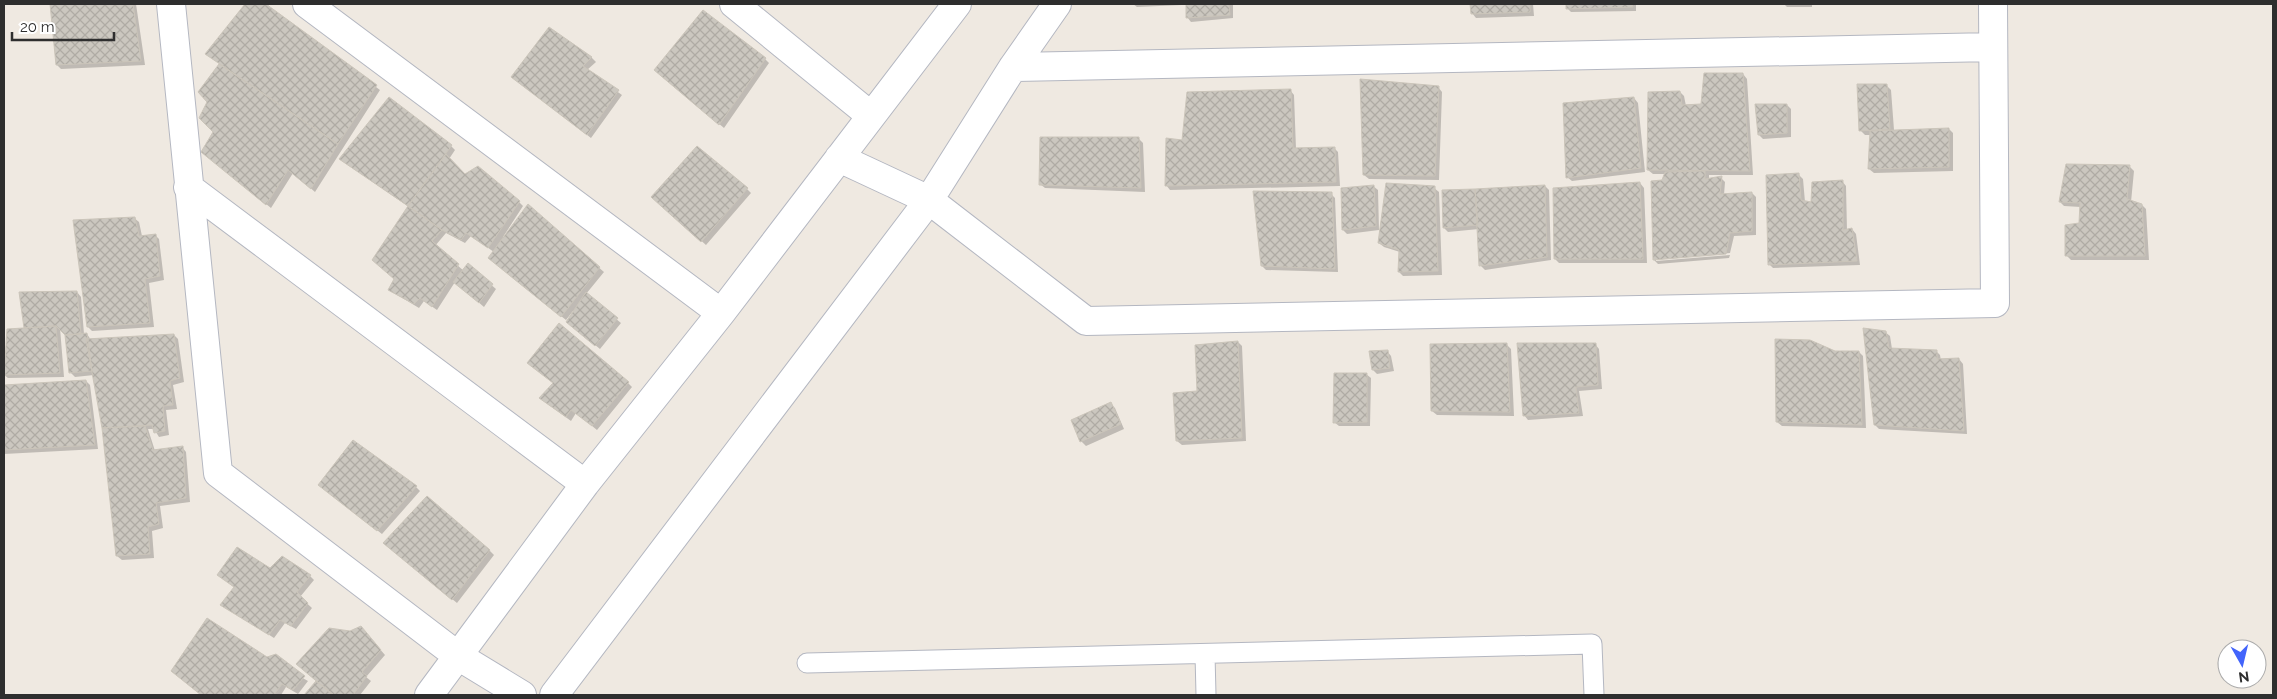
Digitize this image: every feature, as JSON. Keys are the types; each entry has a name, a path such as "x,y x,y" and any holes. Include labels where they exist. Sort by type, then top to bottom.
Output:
{"street":[{"path":"170,4 218,473 458,656 522,695"},
{"path":"307,4 721,312"},
{"path":"734,4 870,116"},
{"path":"429,695 585,484 721,312 957,4"},
{"path":"561,692 929,200 1013,67 1057,4"},
{"path":"839,158 929,200 1086,322 1996,302 1993,4"},
{"path":"1013,67 1993,47"},
{"path":"188,187 585,484"}],"lane":[{"path":"807,663 1592,644 1594,695"},
{"path":"1205,654 1206,695"}],"building":[{"path":"50,4 133,4 141,61 56,65"},
{"path":"245,4 266,4 377,85 338,144 205,54"},
{"path":"1186,4 1229,4 1230,15 1186,18"},
{"path":"1470,4 1530,4 1530,12 1471,14"},
{"path":"1566,4 1632,4 1633,7 1566,9"},
{"path":"703,10 766,58 719,125 654,70"},
{"path":"549,27 592,57 583,66 619,90 587,135 511,77"},
{"path":"219,64 338,144 311,189 288,170 266,205 201,152 213,132 199,118 207,102 198,92"},
{"path":"1704,73 1743,73 1750,171 1647,170 1648,92 1680,91 1682,105 1701,104"},
{"path":"1360,79 1439,86 1435,176 1363,175"},
{"path":"1857,84 1887,84 1890,129 1859,131"},
{"path":"1291,89 1293,148 1335,147 1336,182 1165,186 1166,138 1182,140 1187,92"},
{"path":"389,97 452,145 408,206 339,159"},
{"path":"1634,97 1641,168 1566,178 1563,103"},
{"path":"1755,104 1787,104 1787,133 1758,135"},
{"path":"1949,128 1949,167 1868,169 1870,131"},
{"path":"1040,137 1139,137 1141,188 1039,185"},
{"path":"697,146 748,188 701,242 651,197"},
{"path":"446,154 465,174 478,166 520,201 488,248 466,233 461,240 442,230 408,206"},
{"path":"2066,164 2130,165 2127,199 2142,204 2145,256 2065,256 2065,225 2079,223 2080,203 2059,202"},
{"path":"1705,171 1705,179 1722,176 1720,194 1752,192 1752,231 1730,233 1726,254 1653,260 1651,181 1662,180 1665,172"},
{"path":"1799,173 1801,200 1811,202 1812,182 1843,180 1843,230 1852,228 1857,261 1768,265 1766,175"},
{"path":"1640,182 1643,259 1554,259 1553,188"},
{"path":"1386,183 1435,186 1438,271 1398,272 1399,250 1378,243"},
{"path":"1374,185 1376,226 1342,230 1341,188"},
{"path":"1545,185 1547,257 1479,266 1475,189"},
{"path":"1475,189 1478,225 1443,228 1442,190"},
{"path":"1253,191 1332,192 1335,269 1261,266"},
{"path":"528,204 600,267 561,317 488,258"},
{"path":"408,206 442,230 432,241 459,264 432,307 420,298 414,304 388,290 394,279 372,260"},
{"path":"135,217 139,236 156,234 160,276 145,279 150,323 87,327 73,220"},
{"path":"468,263 493,284 479,303 453,282"},
{"path":"77,291 81,334 65,335 56,326 24,328 19,292"},
{"path":"586,292 618,318 595,346 566,322"},
{"path":"559,323 629,382 592,426 571,410 566,417 539,398 553,383 527,363"},
{"path":"56,326 60,373 4,375 7,329"},
{"path":"1863,328 1886,331 1889,348 1937,350 1937,359 1959,358 1964,431 1874,425"},
{"path":"87,333 92,371 69,373 65,335"},
{"path":"174,334 180,378 170,381 173,405 163,406 165,431 154,433 152,425 102,428 86,339"},
{"path":"1775,339 1810,340 1835,351 1859,351 1862,425 1776,422"},
{"path":"1238,341 1242,438 1176,441 1173,393 1197,391 1195,345"},
{"path":"1507,343 1510,412 1431,411 1430,344"},
{"path":"1517,343 1596,343 1598,385 1576,387 1579,413 1523,416"},
{"path":"1388,350 1390,368 1372,370 1369,351"},
{"path":"1334,373 1367,373 1367,422 1333,423"},
{"path":"86,380 95,445 4,450 4,385"},
{"path":"1111,402 1121,424 1080,442 1071,420"},
{"path":"145,426 153,450 183,446 186,498 156,503 159,524 148,527 150,554 116,556 102,428"},
{"path":"353,440 417,486 377,531 318,485"},
{"path":"427,496 490,550 452,600 383,543"},
{"path":"237,547 270,568 282,556 311,575 297,592 308,603 291,626 280,620 269,635 220,605 234,587 217,575"},
{"path":"207,618 267,657 276,654 305,676 293,690 282,684 274,695 201,695 171,671"},
{"path":"361,626 381,650 362,672 367,676 353,695 333,695 296,664 329,628 350,631"},
{"path":"316,681 334,695 304,695"}]}
